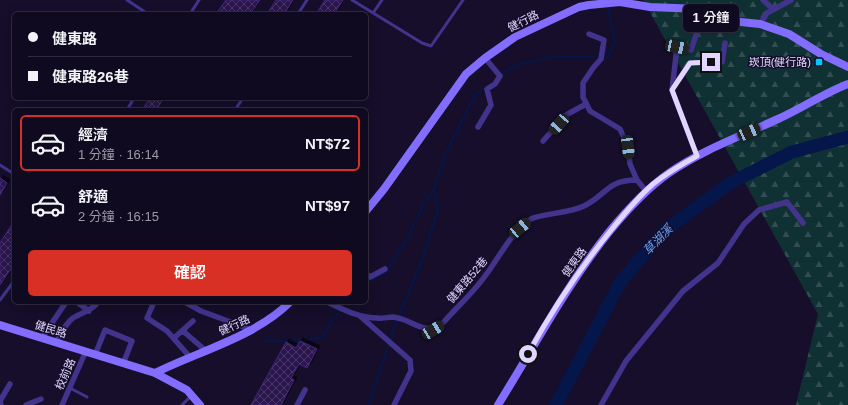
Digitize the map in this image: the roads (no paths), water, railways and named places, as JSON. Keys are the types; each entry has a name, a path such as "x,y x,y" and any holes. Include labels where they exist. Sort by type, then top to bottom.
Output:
{"street":[{"path":"764,0 774,9"},
{"path":"760,24 766,13 791,0"},
{"name":"健行路","path":"368,209 384,189 466,74 485,58 512,39 571,10 595,4 620,2 650,7 698,9 713,7 731,21 760,24 789,34 821,54 848,66"},
{"path":"697,32 691,50 677,47 672,90 697,156"},
{"path":"589,34 604,40 601,59 583,83 583,97 590,111 620,129 628,147 630,164 637,180 646,191"},
{"path":"672,90 690,63 722,62 725,43"},
{"path":"478,127 491,105 487,89 495,84 500,76 485,58"},
{"name":"健東路","path":"498,405 542,330 581,271 619,221 646,191 669,173 697,156 802,108 848,84"},
{"path":"543,141 566,116 586,104"},
{"name":"健東路52巷","path":"360,316 377,318 393,317 409,321 425,329 433,330 442,324 484,278 520,228 532,218 563,213 585,206 612,184 623,180 637,180"},
{"path":"601,405 626,361 683,291 718,263 744,224 759,210 788,202 803,223"},
{"path":"368,276 370,277 385,269"},
{"path":"42,338 65,304"},
{"path":"80,304 89,311"},
{"path":"56,342 63,329 73,318 89,311 96,304"},
{"path":"153,304 147,318 167,331 190,356"},
{"path":"189,304 201,311 252,330"},
{"name":"健行路","path":"155,373 190,356 252,330 280,312 288,304"},
{"path":"332,304 360,316 410,360 411,371 394,405"},
{"path":"174,338 193,320"},
{"name":"健民路","path":"0,325 155,373 177,383 192,395 200,405"},
{"path":"95,354 105,330 132,341 123,364"},
{"path":"183,331 205,350"},
{"name":"校前路","path":"62,405 86,352"},
{"path":"1,405 0,401 10,384"},
{"path":"297,405 304,390"},
{"path":"26,405 40,399"}],"lane":[{"path":"127,0 145,12"},
{"path":"191,12 199,0"},
{"path":"299,12 307,0"},
{"path":"352,0 422,43 431,46 463,0"},
{"path":"372,13 382,0"},
{"path":"0,165 12,173"},
{"path":"0,300 12,283"},
{"path":"70,388 87,397"},
{"path":"182,405 192,395"}],"waterway":[{"path":"501,75 513,66 555,56 608,57 615,42 607,5"},
{"path":"369,405 394,328 420,265 438,210 434,190 446,153 475,95 485,88"},
{"name":"草湖溪","path":"556,405 621,281 664,231 730,183 792,152 848,137"},
{"path":"368,282 385,273 408,237 424,203 434,190"},
{"path":"266,341 309,340 322,337 344,304"}],"place":[{"name":"崁頂(健行路)","path":"819,62"}]}
